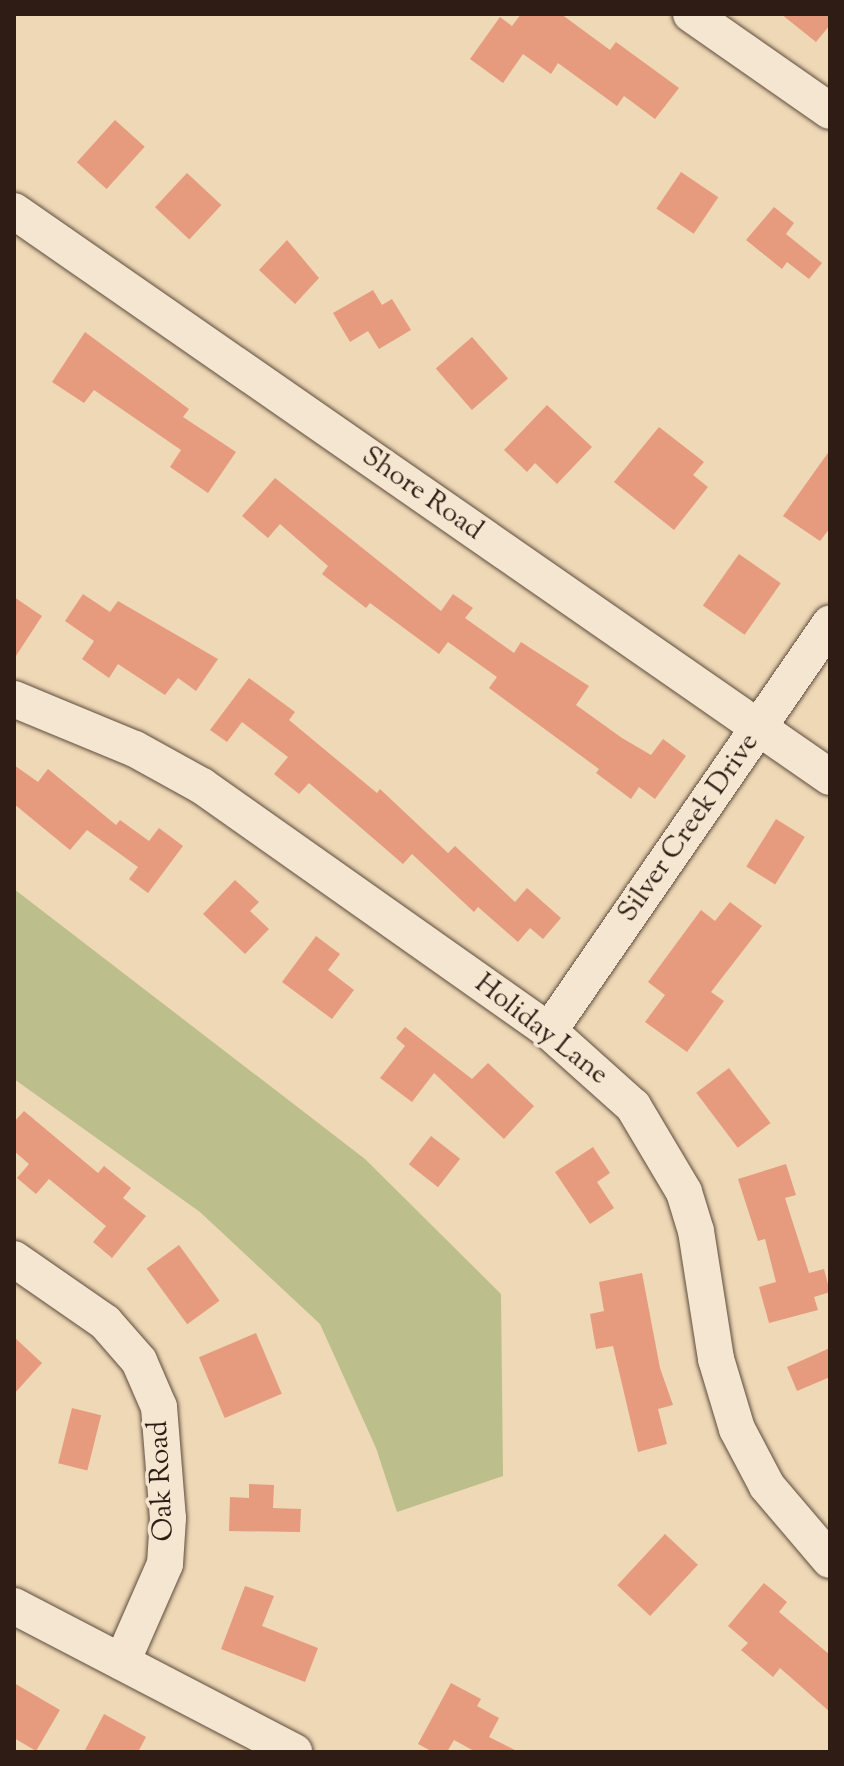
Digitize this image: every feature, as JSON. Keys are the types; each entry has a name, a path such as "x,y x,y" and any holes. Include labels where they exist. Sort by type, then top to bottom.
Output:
{"street":[{"path":"692,14 830,111"},
{"name":"Shore Road","path":"14,211 830,777"},
{"name":"Silver Creek Drive","path":"549,1031 830,624"},
{"name":"Holiday Lane","path":"14,699 135,749 202,786 549,1031 633,1106 665,1153 696,1231 716,1359 737,1429 767,1486 830,1560"},
{"name":"Oak Road","path":"14,1259 105,1322 139,1361 159,1407 167,1503 165,1564 122,1662"},
{"path":"14,1606 294,1752"}],"green space":[{"path":"14,889 365,1159 501,1294 503,1476 397,1512 376,1448 320,1324 200,1212 14,1079"}],"building":[{"path":"521,14 561,14 610,50 616,42 679,88 655,119 624,96 617,106 558,63 551,74 523,54 503,83 470,59 500,17 512,26"},
{"path":"781,14 830,14 830,25 816,42"},
{"path":"115,120 145,147 107,189 77,162"},
{"path":"681,172 718,197 694,234 656,208"},
{"path":"187,173 221,205 189,239 155,207"},
{"path":"774,207 794,223 786,234 822,263 809,279 787,262 782,269 746,240"},
{"path":"287,240 319,278 295,304 259,270"},
{"path":"373,290 382,305 392,299 411,330 379,349 368,331 350,342 333,313"},
{"path":"85,332 189,409 183,417 236,452 208,493 170,467 181,450 94,390 84,403 52,382"},
{"path":"472,337 508,379 472,410 436,368"},
{"path":"547,405 592,447 557,484 535,463 527,472 504,450"},
{"path":"659,427 704,462 693,475 708,487 674,530 614,482"},
{"path":"830,450 830,528 820,541 783,516"},
{"path":"275,478 441,611 453,594 473,608 465,618 514,653 521,642 589,686 576,705 622,738 651,755 663,739 686,756 655,799 639,787 631,799 596,773 599,769 489,688 497,677 448,642 439,654 370,603 366,608 322,574 328,566 280,524 268,538 242,516"},
{"path":"739,554 781,583 745,635 703,606"},
{"path":"83,594 110,612 118,601 218,659 196,691 178,678 165,695 118,664 109,678 82,659 94,641 65,621"},
{"path":"14,597 42,616 14,659"},
{"path":"249,678 295,712 289,720 377,793 380,789 448,853 455,846 515,902 527,888 561,918 543,939 530,928 518,942 478,907 474,912 412,854 403,864 309,783 299,794 274,774 288,757 242,722 227,742 210,730"},
{"path":"14,765 38,782 48,769 116,825 120,820 149,841 159,828 183,846 148,893 129,879 138,867 87,830 70,850 14,804"},
{"path":"776,819 805,837 775,885 746,866"},
{"path":"235,880 259,902 250,911 269,929 245,954 203,914"},
{"path":"730,902 762,926 711,992 724,1001 687,1052 645,1022 665,995 648,982 701,910 715,921"},
{"path":"316,936 340,954 328,970 354,990 332,1019 282,982"},
{"path":"405,1027 472,1079 488,1063 534,1106 504,1139 434,1073 412,1102 380,1078 405,1046 396,1038"},
{"path":"729,1068 771,1123 738,1148 696,1093"},
{"path":"24,1111 98,1173 104,1166 131,1188 123,1198 146,1216 112,1258 93,1242 106,1226 49,1179 36,1194 17,1178 29,1164 14,1151 14,1122"},
{"path":"431,1136 460,1159 438,1187 409,1164"},
{"path":"593,1147 610,1173 597,1182 614,1208 590,1224 555,1172"},
{"path":"786,1164 796,1195 785,1198 809,1273 824,1269 830,1292 814,1297 818,1310 769,1323 759,1287 776,1282 765,1239 758,1241 738,1179"},
{"path":"179,1245 220,1301 187,1324 147,1269"},
{"path":"642,1273 660,1368 673,1405 658,1409 667,1444 638,1452 613,1346 596,1349 590,1314 604,1311 599,1282"},
{"path":"256,1333 282,1394 225,1418 199,1357"},
{"path":"14,1337 42,1363 14,1394"},
{"path":"830,1348 830,1377 797,1391 787,1367"},
{"path":"72,1408 101,1415 87,1471 58,1463"},
{"path":"249,1484 274,1485 273,1508 301,1509 300,1532 229,1531 230,1497 249,1498"},
{"path":"665,1534 698,1565 650,1616 617,1585"},
{"path":"764,1583 787,1602 779,1612 830,1655 830,1712 780,1668 773,1677 741,1650 748,1643 728,1626"},
{"path":"245,1586 274,1596 262,1626 318,1648 305,1682 221,1649"},
{"path":"14,1683 60,1710 36,1751 14,1738"},
{"path":"451,1683 481,1699 477,1706 499,1718 489,1737 519,1752 476,1752 454,1740 447,1752 433,1752 418,1744"},
{"path":"104,1714 146,1737 138,1752 84,1752"}]}
